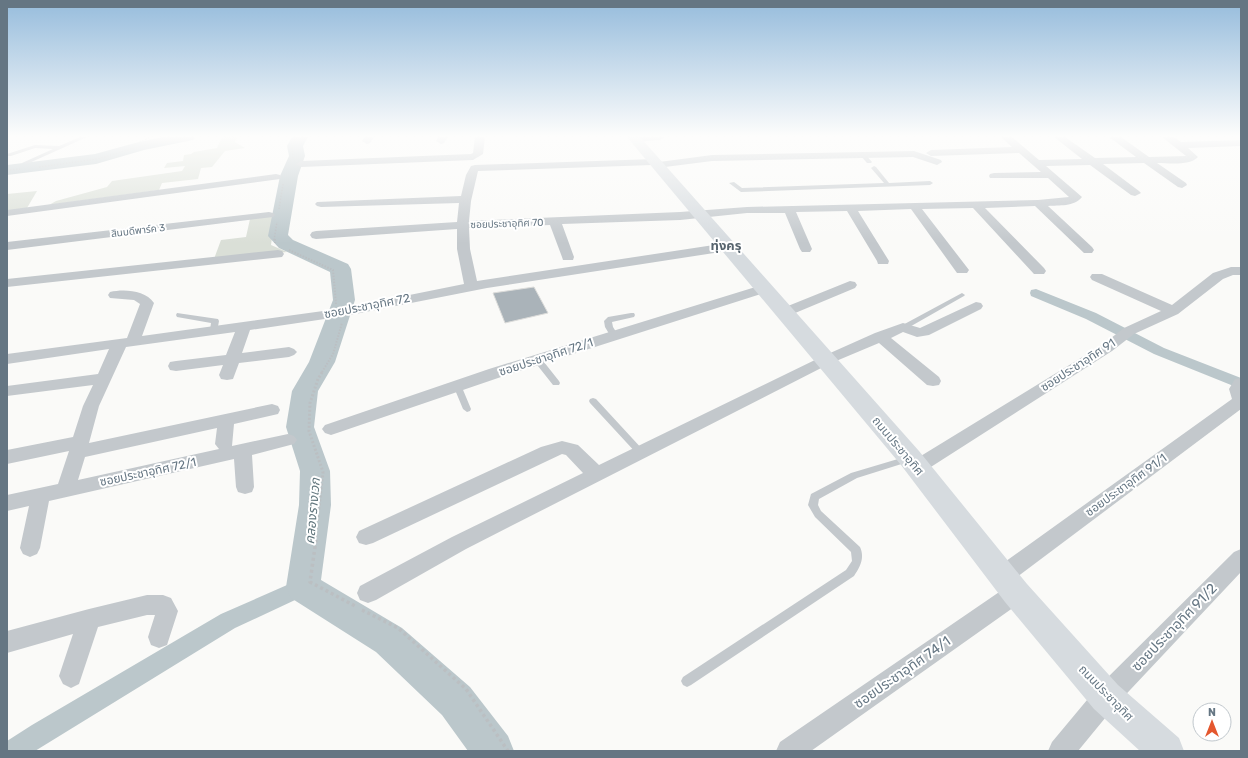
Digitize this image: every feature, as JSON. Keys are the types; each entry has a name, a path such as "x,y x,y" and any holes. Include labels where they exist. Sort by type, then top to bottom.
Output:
{"main road":[{"name":"ถนนประชาอุทิศ","path":"662,172 913,463 1009,584 1106,697 1166,751"}],"street":[{"path":"471,286 464,263 462,225 465,199 472,172"},
{"path":"1107,172 1135,193"},
{"path":"1164,172 1182,185"},
{"path":"994,176 1050,175"},
{"name":"ซอยประชาอุทิศ 70","path":"316,235 462,225 698,215 747,210 976,205 1074,200 1076,197 1050,175"},
{"path":"7,213 280,180"},
{"path":"321,204 465,199"},
{"path":"1038,203 1088,250"},
{"path":"976,205 1039,271"},
{"path":"914,206 962,270"},
{"path":"851,208 884,261"},
{"path":"789,209 806,249"},
{"name":"สินบดีพาร์ค 3","path":"7,246 275,216"},
{"path":"555,222 568,257"},
{"name":"ซอยประชาอุทิศ 72","path":"7,359 334,314 471,286 727,247"},
{"path":"7,283 282,249"},
{"name":"ซอยประชาอุทิศ 91","path":"913,463 1124,335 1173,311 1218,276 1231,271 1241,271"},
{"path":"1097,277 1173,311"},
{"path":"783,313 850,285"},
{"name":"ซอยประชาอุทิศ 72/1","path":"331,429 537,359 762,289"},
{"path":"66,490 91,406 104,378 147,303 143,298 115,295"},
{"path":"368,593 459,543 824,361 903,327 917,333 924,332 976,306"},
{"path":"227,375 244,327"},
{"path":"880,336 933,381"},
{"path":"176,366 290,352"},
{"path":"7,391 104,378"},
{"name":"ซอยประชาอุทิศ 91/1","path":"1009,584 1238,403 1241,400 1239,386"},
{"path":"7,457 78,447 226,420 272,410"},
{"path":"224,444 226,420"},
{"name":"ซอยประชาอุทิศ 72/1","path":"7,503 288,440"},
{"path":"366,537 547,452 562,447 572,450 597,475"},
{"path":"243,451 245,487"},
{"path":"30,548 41,495"},
{"name":"ซอยประชาอุทิศ 91/2","path":"1061,751 1106,697 1241,558"},
{"name":"ซอยประชาอุทิศ 74/1","path":"790,751 1009,584"},
{"path":"7,642 89,619 147,605 163,605 166,611 159,637"},
{"path":"71,676 89,619"}],"lane":[{"path":"878,172 888,185"},
{"path":"732,183 741,190 930,183"},
{"path":"903,327 962,295"},
{"path":"180,315 215,321 214,330"},
{"path":"614,335 608,325 608,322 611,319 631,315"},
{"path":"537,359 556,383"},
{"path":"457,385 467,409"},
{"path":"593,402 641,453"},
{"path":"687,681 850,573 857,562 856,550 818,514 813,505 814,497 854,475 913,463"}],"path":[{"path":"280,180 275,216 274,243 282,249 333,270 337,301 334,314 333,354 318,380 310,403 309,431"}],"shaded area":[{"path":"172,172 200,172 198,179 162,183 159,190 49,205 56,201 107,187 112,181"},
{"path":"37,191 27,208 7,211 7,194"},
{"path":"275,216 271,245 287,252 214,259 221,240 246,237 250,219"}],"building":[{"path":"534,287 548,313 505,323 493,293"}],"waterway":[{"name":"คลองรางเวก","path":"290,172 278,236 286,244 340,269 344,300 322,362 305,391 300,427 315,471 315,505 303,587 389,640 456,701 493,751"},
{"path":"1036,293 1091,316 1159,351 1241,384"},
{"path":"14,751 40,733 228,621 303,587"}],"district":[{"name":"ทุ่งครุ","path":"726,245"}]}
